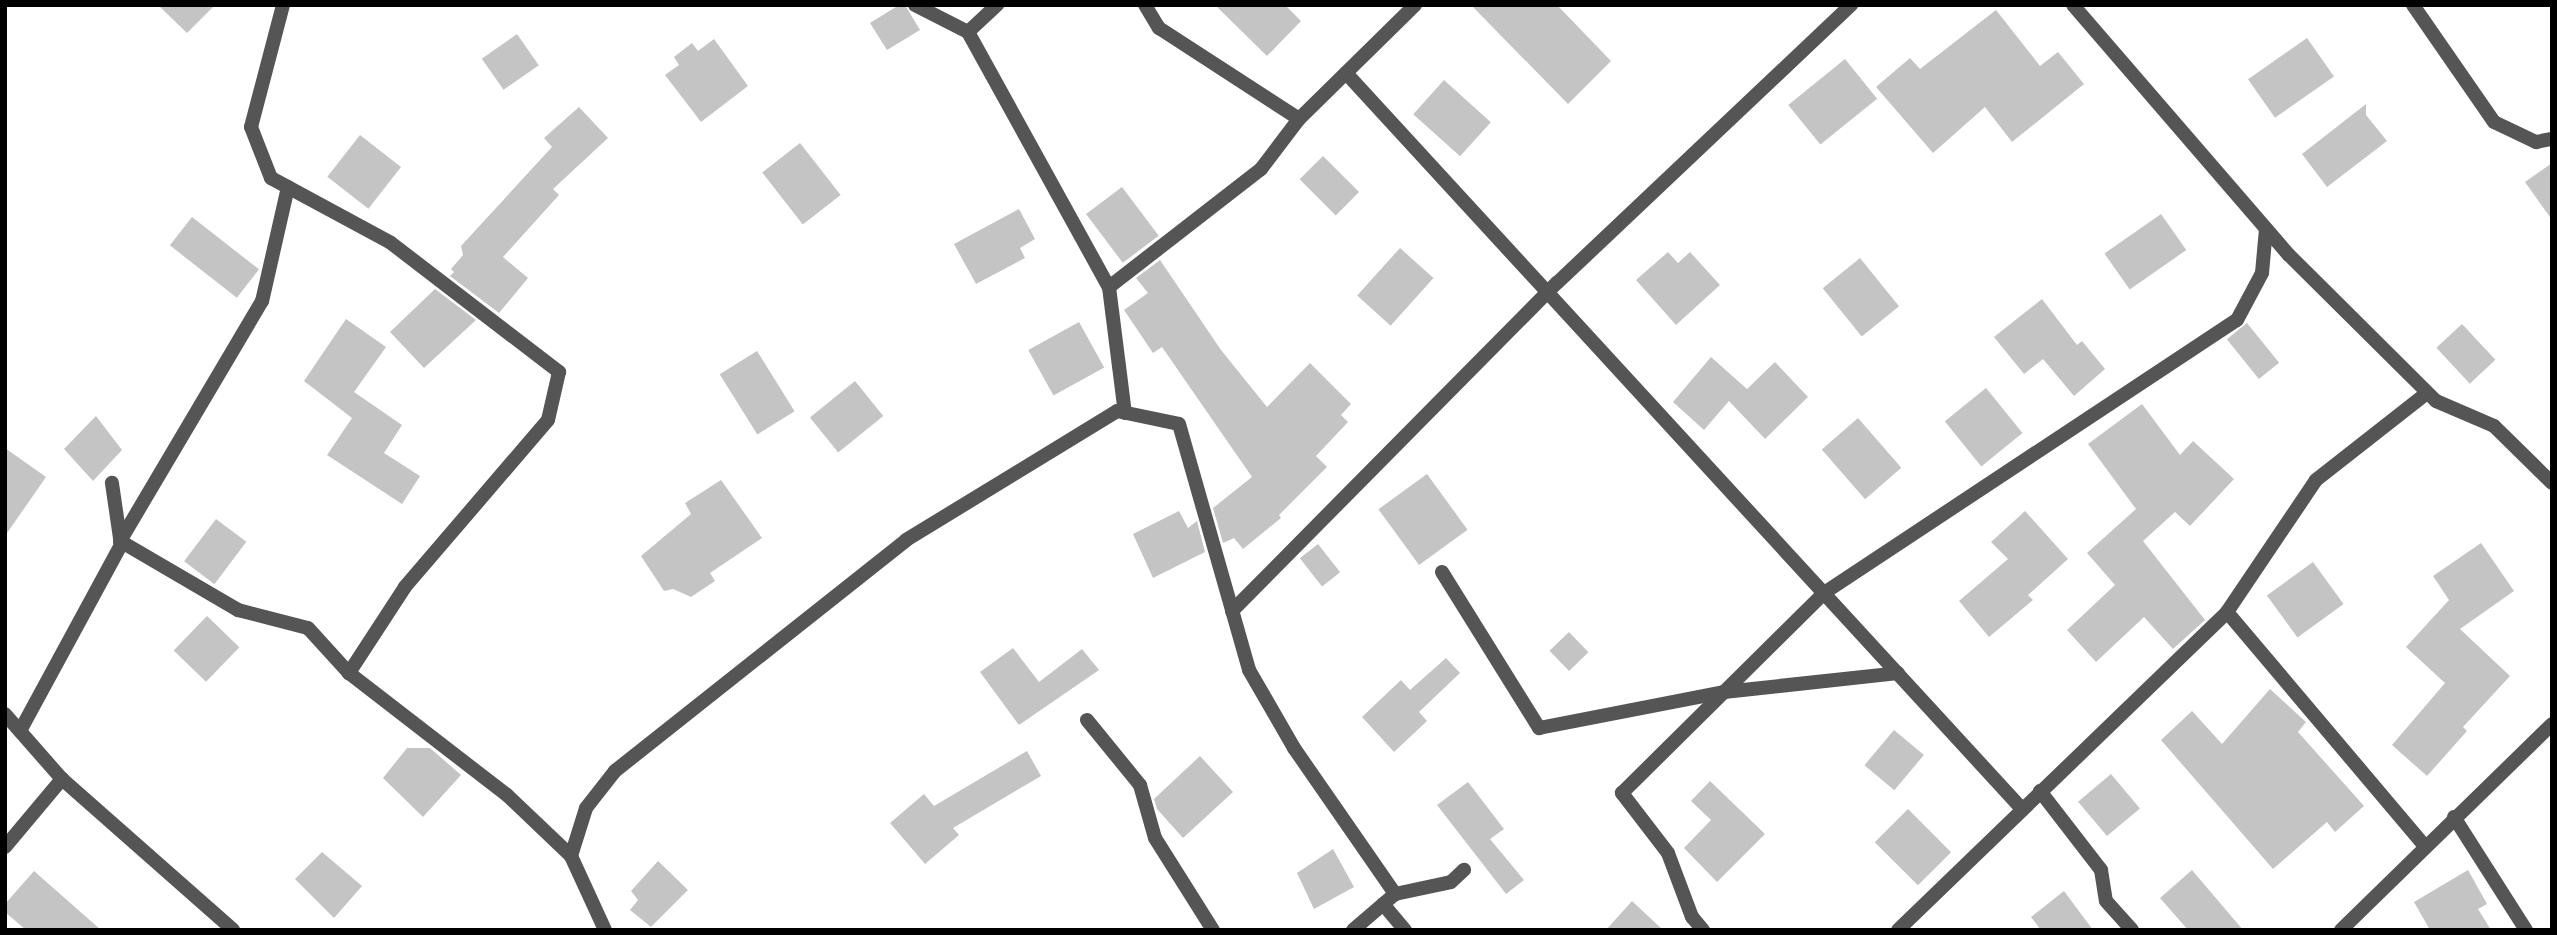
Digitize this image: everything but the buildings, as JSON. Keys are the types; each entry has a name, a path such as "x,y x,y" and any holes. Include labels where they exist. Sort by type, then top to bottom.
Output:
{"street":[{"path":"283,5 251,127 271,178 391,243 559,372 548,420 405,587 349,673"},
{"path":"915,5 968,32 1109,287 1125,413"},
{"path":"968,32 997,5"},
{"path":"1145,5 1159,28 1299,119"},
{"path":"1109,287 1261,169 1299,119 1415,5"},
{"path":"1232,611 1548,293 1851,5"},
{"path":"2073,5 2266,229 2427,393 2436,401 2494,426 2552,483"},
{"path":"2413,5 2494,122 2536,142 2552,139"},
{"path":"1346,73 2022,809"},
{"path":"20,731 120,541 262,301 288,187"},
{"path":"1703,930 1692,917 1668,853 1622,793 1824,593 2237,320 2262,273 2266,229"},
{"path":"1898,930 2227,612 2316,480 2427,393"},
{"path":"571,856 586,808 615,771 906,540 1117,411 1179,425 1250,670 1294,748 1395,894"},
{"path":"112,483 120,541"},
{"path":"120,541 238,610 308,628 349,673 507,795 571,856 605,930"},
{"path":"1442,572 1539,728 1724,692 1898,673"},
{"path":"2227,612 2425,846"},
{"path":"5,714 62,779 233,930"},
{"path":"1087,720 1140,785 1155,838 1213,930"},
{"path":"2341,930 2552,724"},
{"path":"5,847 62,779"},
{"path":"2040,792 2101,870 2106,901 2132,930"},
{"path":"2455,817 2526,930"},
{"path":"1353,930 1395,894 1451,883 1464,870"},
{"path":"1383,904 1405,930"}]}
